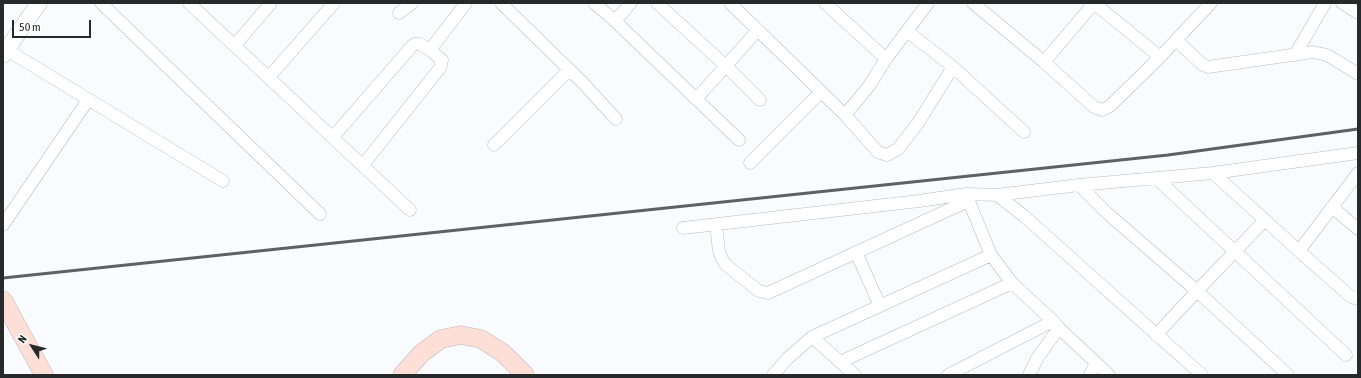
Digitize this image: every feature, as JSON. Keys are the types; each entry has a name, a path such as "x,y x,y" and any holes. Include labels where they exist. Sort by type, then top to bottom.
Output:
{"main road":[{"path":"3,300 8,318 44,375"},
{"path":"402,375 422,353 441,339 461,335 481,339 503,353 525,375"}],"street":[{"path":"39,3 5,53 88,100 223,181"},
{"path":"101,3 320,214"},
{"path":"190,3 203,7 235,45 410,210"},
{"path":"235,45 271,3"},
{"path":"270,77 334,3"},
{"path":"399,13 412,3"},
{"path":"430,50 466,3"},
{"path":"501,3 616,119"},
{"path":"594,3 739,140"},
{"path":"614,21 631,3"},
{"path":"656,3 726,66 760,100"},
{"path":"730,3 845,115 878,152 887,155 898,149 910,135 953,67"},
{"path":"845,115 869,86 886,59 928,3"},
{"path":"974,3 1044,62 1094,107 1102,110 1110,106 1160,58 1211,3"},
{"path":"1342,3 1358,13"},
{"path":"831,5 886,59"},
{"path":"1044,62 1100,5 1160,58"},
{"path":"1295,55 1319,5"},
{"path":"696,99 758,30"},
{"path":"907,31 953,67 1024,132"},
{"path":"1176,40 1203,65 1208,67 1313,52 1327,55 1358,74"},
{"path":"333,137 412,46 415,44 420,44 442,60 440,68 363,165"},
{"path":"494,145 569,70"},
{"path":"750,163 821,92"},
{"path":"3,225 88,100"},
{"path":"683,228 716,226 911,202 997,195 1079,185 1213,173 1358,154"},
{"path":"1213,173 1351,297 1358,299"},
{"path":"1299,251 1358,173"},
{"path":"1156,178 1346,355"},
{"path":"1079,185 1107,214 1197,291 1288,375"},
{"path":"997,195 1024,216 1202,375"},
{"path":"716,226 719,251 722,260 726,265 759,291 768,293 856,252 967,197"},
{"path":"967,197 991,255 1012,283 1109,375"},
{"path":"1332,207 1358,229"},
{"path":"1156,335 1265,220"},
{"path":"856,252 880,306"},
{"path":"773,375 788,358 812,337 991,255"},
{"path":"840,362 1012,283"},
{"path":"952,374 1056,324"},
{"path":"1029,375 1056,324"},
{"path":"812,337 855,375"},
{"path":"1090,375 1096,363"}],"railway":[{"path":"3,278 1168,155 1358,129"}]}
